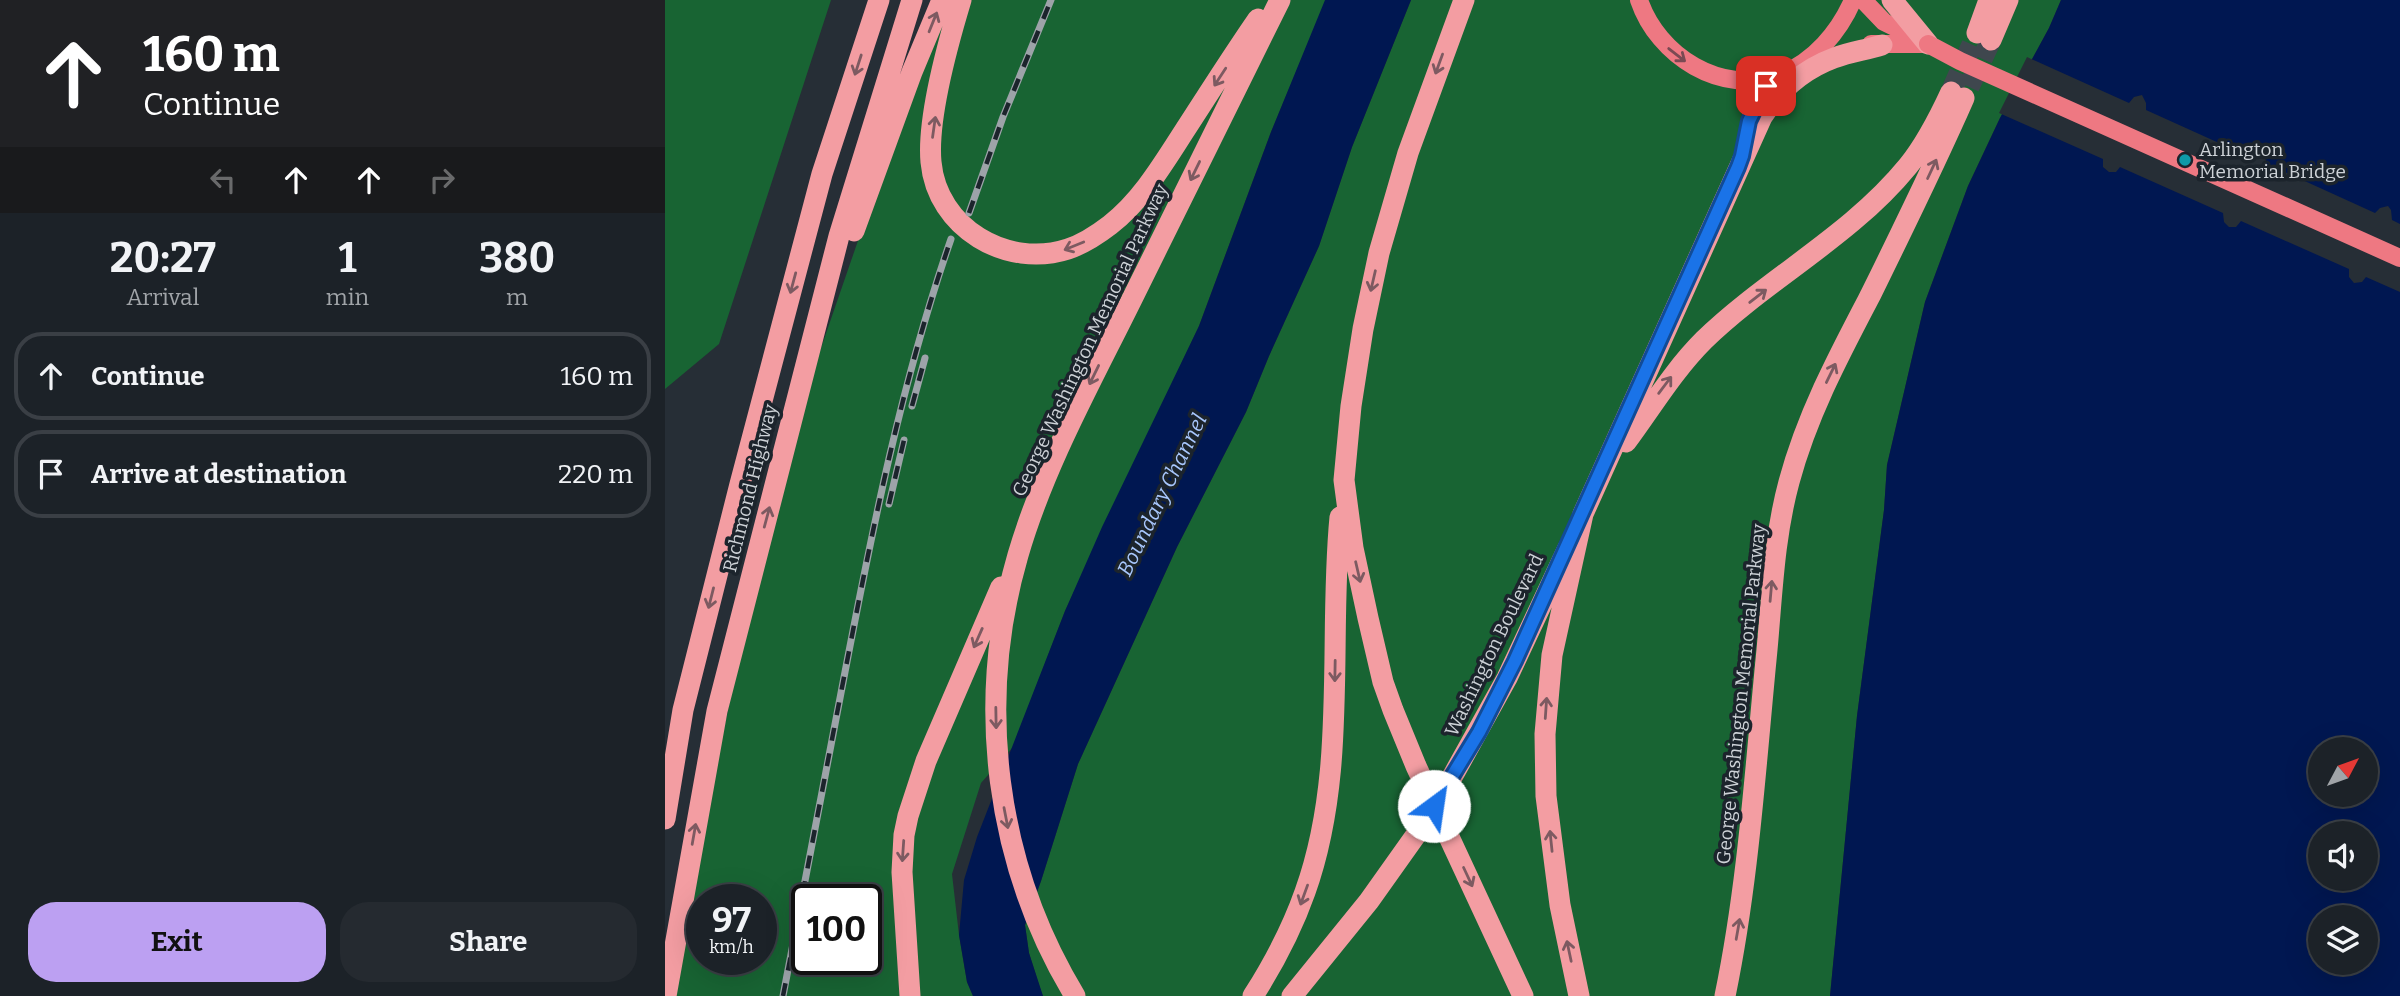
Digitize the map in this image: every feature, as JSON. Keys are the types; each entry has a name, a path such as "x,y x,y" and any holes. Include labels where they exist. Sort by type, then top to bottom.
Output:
{"highway":[{"name":"Richmond Highway","path":"665,818 683,710 742,475 822,174 879,0"},
{"name":"Richmond Highway","path":"666,996 717,711 839,236 912,0"},
{"path":"805,361 941,0"},
{"path":"961,0 947,49 935,120 931,148 934,175 945,203 962,226 999,248 1030,255 1050,253 1081,244 1109,226 1133,204 1155,177 1272,0"},
{"name":"George Washington Memorial Parkway","path":"1075,996 1032,909 1014,854 1002,801 996,751 995,690 1005,611 1018,554 1043,487 1096,370 1280,0"},
{"path":"1253,996 1286,938 1301,903 1313,869 1323,822 1333,733 1337,547 1351,406 1363,329 1379,253 1412,141 1464,0"},
{"path":"1892,0 1928,44"},
{"path":"1989,0 1984,36 2008,0"},
{"path":"1579,996 1553,857 1545,755 1546,710 1552,655 1583,514 1742,156 1767,108 1798,77 1833,58 1882,45"},
{"path":"1742,156 1749,121 1771,77"},
{"name":"George Washington Memorial Parkway","path":"1598,480 1666,383 1705,340 1849,223 1898,177 1958,95 1924,187 1804,432 1788,484 1781,514 1773,577 1745,886 1725,996"},
{"path":"1344,481 1353,548 1383,682 1416,766 1523,996"},
{"name":"Washington Boulevard","path":"1292,996 1369,901 1446,788 1507,678 1583,514"},
{"path":"910,996 902,862 904,835 913,798 954,693 994,601 1018,554"},
{"path":"908,943 926,996"}],"main road":[{"path":"1639,0 1657,35 1672,51 1691,65 1734,79 1771,77 1841,45 1928,44"},
{"path":"1807,59 1839,28 1853,0"},
{"path":"1863,0 1884,22 1960,61 2400,258"}],"green space":[{"path":"665,0 831,0 719,344 665,389"},
{"path":"941,0 1326,0 1271,132 1199,326 1065,611 1013,747 981,783 952,874 967,982 973,996 666,996 686,904 686,975 777,975 777,884 690,884 782,461"},
{"path":"1411,0 2061,0 1968,186 1925,302 1887,465 1884,510 1857,716 1830,996 1043,996 1029,953 1025,925 1078,764 1177,547 1246,412 1319,246 1352,147"}],"water":[{"name":"Boundary Channel","path":"1325,0 1411,0 1352,147 1319,246 1246,412 1177,547 1078,764 1025,925 1029,953 1043,996 973,996 967,982 959,935 964,880 977,837 1065,611 1102,527 1199,326 1271,132"},
{"path":"2061,0 2400,0 2400,996 1830,996 1857,716 1884,510 1887,465 1925,302 1968,186 2000,118 2049,28"}],"pier":[{"name":"Arlington Memorial Bridge","path":"2027,57 2129,103 2134,97 2142,95 2146,110 2250,157 2259,150 2263,151 2267,164 2375,213 2388,206 2392,220 2400,224 2400,292 2366,277 2362,282 2354,283 2349,277 2349,269 2241,221 2236,227 2229,227 2224,222 2223,213 2120,167 2116,172 2109,172 2103,167 2103,159 1999,113"}],"tunnel":[{"path":"1951,92 1977,33"},
{"path":"1969,87 1991,40"}],"railway":[{"path":"969,213 1003,117 1051,0"},
{"path":"783,996 878,508 903,399 951,239"},
{"path":"912,406 925,358"},
{"path":"889,504 904,440"}],"place":[{"name":"Arlington Memorial Bridge","path":"2185,160"}],"route":[{"path":"1434,806 1485,719 1538,614 1738,167 1749,121 1766,86"}]}
